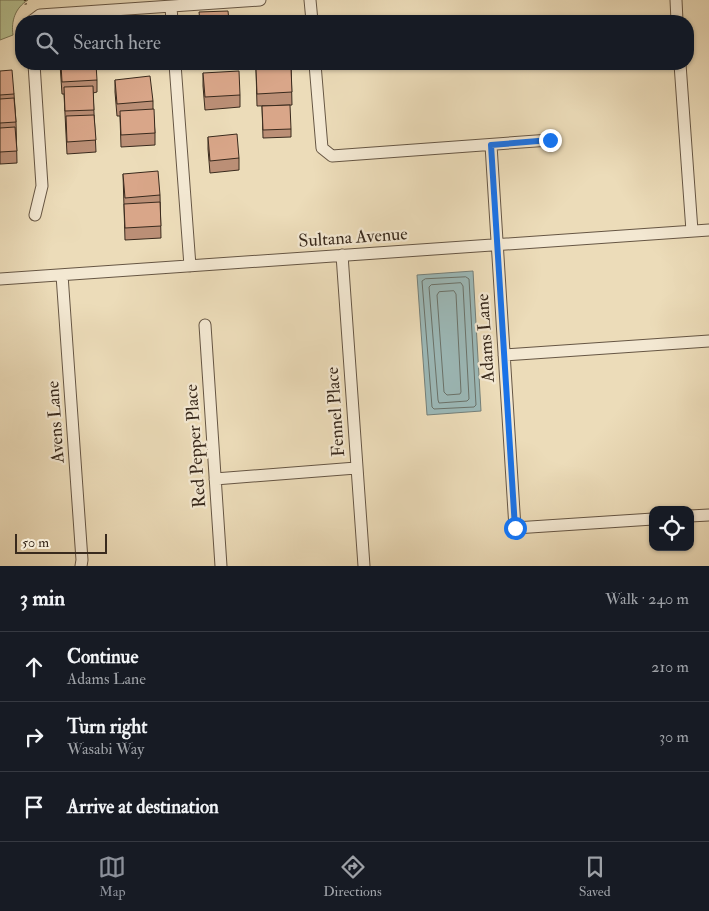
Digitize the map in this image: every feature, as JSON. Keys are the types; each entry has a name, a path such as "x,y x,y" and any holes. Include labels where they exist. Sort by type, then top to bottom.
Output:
{"street":[{"path":"40,15 260,0"},
{"path":"310,0 311,15"},
{"path":"676,0 677,15"},
{"path":"171,6 172,15"},
{"path":"34,70 42,186 34,215"},
{"path":"175,70 190,266"},
{"path":"316,70 322,148 332,156 550,140"},
{"path":"680,70 692,231"},
{"name":"Adams Lane","path":"491,145 515,528 649,519"},
{"name":"Sultana Avenue","path":"0,280 709,230"},
{"name":"Fennel Place","path":"342,255 364,566"},
{"name":"Avens Lane","path":"62,275 82,566"},
{"name":"Red Pepper Place","path":"205,324 221,566"},
{"path":"504,354 709,341"},
{"path":"215,479 356,468"},
{"path":"694,516 709,515"}],"path":[{"path":"24,0 26,5"}],"green space":[{"path":"0,0 28,0 15,15 13,35 0,40"}],"water":[{"path":"473,271 481,411 427,415 417,275"}],"building":[{"path":"228,11 228,15 199,15 199,12"},
{"path":"12,70 14,94 0,95 0,71"},
{"path":"61,70 96,70 97,80 62,82"},
{"path":"256,70 291,70 292,92 257,94"},
{"path":"239,71 240,95 205,97 203,73"},
{"path":"150,76 153,101 117,104 115,80"},
{"path":"93,86 94,110 65,111 64,87"},
{"path":"14,98 16,122 0,123 0,99"},
{"path":"290,105 291,129 263,130 262,106"},
{"path":"154,109 155,133 121,135 120,111"},
{"path":"94,115 96,140 67,142 66,116"},
{"path":"15,127 17,151 0,152 0,128"},
{"path":"237,134 239,158 210,161 208,137"},
{"path":"158,171 160,195 125,198 123,174"},
{"path":"160,202 161,226 125,228 124,204"}],"route":[{"path":"515,528 491,145 550,140"}]}
